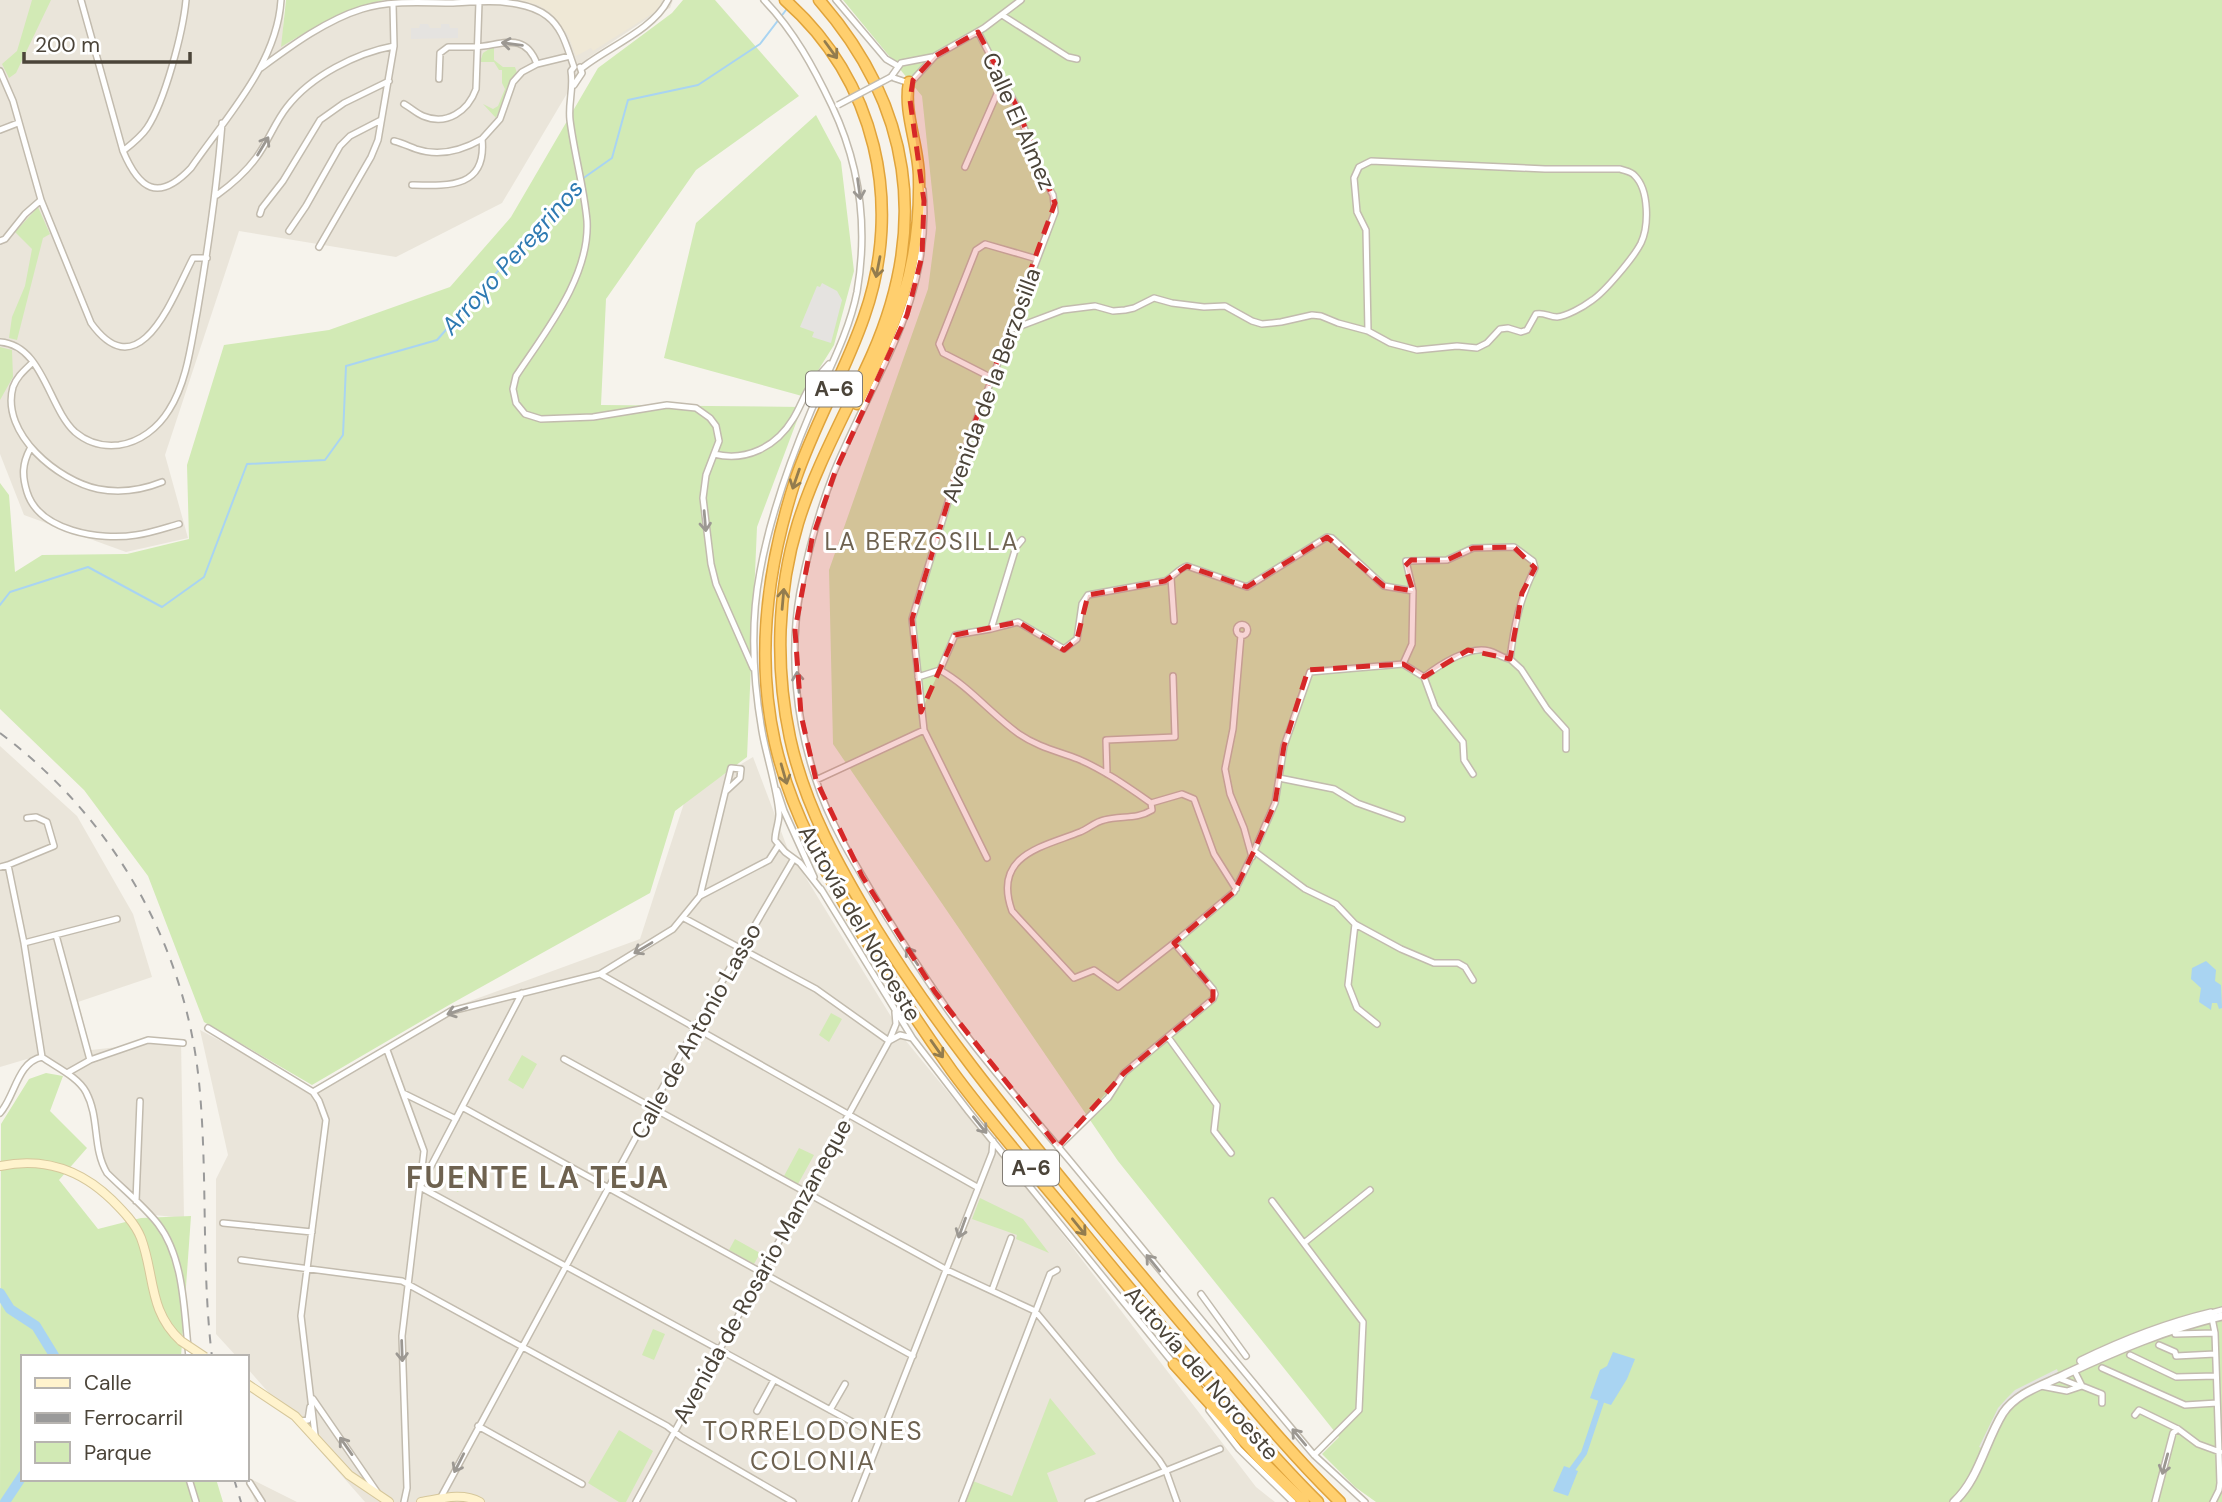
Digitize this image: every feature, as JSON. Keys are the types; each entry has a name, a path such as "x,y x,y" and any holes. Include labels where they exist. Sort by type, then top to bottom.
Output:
{"highway":[{"name":"Autovía del Noroeste","path":"785,0 818,33 854,88 876,148 883,207 882,244 871,295 853,345 798,474 781,527 770,577 765,632 767,691 775,743 792,800 809,843 848,911 913,1015 955,1075 1138,1300 1270,1453 1318,1502"},
{"name":"Autovía del Noroeste","path":"819,0 854,43 883,99 897,141 905,206 903,248 893,300 874,352 816,476 800,519 785,578 780,632 782,687 790,738 805,793 824,839 855,894 923,1002 966,1060 1142,1276 1301,1462 1340,1502"},
{"path":"800,519 813,501 880,358 910,279 915,254 919,201 917,152 907,100 909,79"},
{"path":"1174,1364 1261,1460 1304,1502"}],"main road":[{"path":"0,1166 25,1162 53,1165 85,1178 107,1196 138,1230 154,1297 167,1324 181,1341 202,1355"},
{"path":"248,1385 278,1403 301,1422 349,1475 389,1502"},
{"path":"421,1502 463,1496 480,1502"}],"street":[{"path":"81,0 132,172 150,187 161,188 172,185 191,168 259,69 275,37 281,0"},
{"path":"124,151 146,130 153,118 171,67 186,0"},
{"path":"572,88 582,74 582,68 594,57 649,24 661,13 668,0"},
{"path":"764,0 791,32 840,123 856,173 863,244 856,294 834,359 788,467 770,523 759,575 755,625 755,673 779,815 775,835 778,846 800,863 822,891"},
{"path":"836,0 886,59 909,79"},
{"path":"891,77 909,79 936,56 978,32 1021,0"},
{"path":"404,104 426,117 436,119 447,118 465,109 472,100 476,89 479,2"},
{"path":"259,69 288,48 349,13 378,5 514,3 538,10 558,28 574,67 569,112 587,222 585,242 566,301 516,376 513,389 516,403 525,414 541,419 593,417 667,405 696,408 710,418 716,426 719,441 705,481 703,498 711,564 716,584 755,673"},
{"path":"319,247 371,157 381,120 394,46 393,4"},
{"path":"1002,15 1068,57 1077,59"},
{"name":"Calle El Almez","path":"978,32 1017,105 1041,174 1053,195 1055,212"},
{"path":"439,79 439,57 444,49 502,42 525,46 533,53 537,64"},
{"path":"217,195 257,158 286,108 299,93 314,81 361,55 394,46"},
{"path":"270,50 288,48"},
{"path":"394,141 431,153 464,149 482,139 500,119 513,82 522,72 537,64 570,56"},
{"path":"829,100 838,105 891,77 904,62 936,56"},
{"path":"911,62 916,67 909,79 909,100 920,151 924,201 922,256 907,315 822,505 800,594 795,630 796,668 806,745 816,780 832,821 862,876 935,992 965,1033 1314,1455 1365,1502"},
{"path":"574,67 582,68"},
{"path":"0,71 9,88 41,201 91,323 101,337 111,344 131,348 139,345 158,324 194,258 207,258"},
{"path":"572,74 579,76"},
{"path":"965,167 1003,79"},
{"path":"260,214 320,120 344,103 389,80"},
{"path":"838,105 840,123"},
{"path":"289,231 340,146 350,136 381,120"},
{"path":"0,342 21,348 33,362 61,415 78,435 88,442 108,446 132,443 152,430 169,410 181,385 217,195 222,122"},
{"path":"0,130 18,123"},
{"path":"412,186 453,184 475,174 484,158 482,139"},
{"path":"1010,330 1063,310 1095,306 1113,311 1125,310 1154,298 1204,307 1226,306 1262,324 1312,315 1368,331 1390,343 1418,350 1457,346 1477,348 1487,343 1500,329 1508,328 1521,332 1527,330 1536,314 1559,317 1591,302 1606,287 1640,244 1646,226 1645,202 1639,183 1629,172 1620,169 1545,169 1371,161 1365,163 1359,167 1354,178 1357,212 1367,230 1368,331"},
{"path":"0,241 41,201"},
{"name":"Avenida de la Berzosilla","path":"987,858 924,730 912,619 960,463 1055,212"},
{"path":"992,378 943,353 939,344 976,250 985,244 1037,259"},
{"path":"714,454 740,457 756,453 779,436 792,421 810,386 834,359"},
{"path":"33,362 21,373 10,399 15,424 30,449 62,476 99,490 136,489 162,482"},
{"path":"30,449 23,462 26,488 36,510 52,521 86,533 111,537 135,536 178,524"},
{"path":"940,670 955,635 1018,621 1064,649 1077,639 1082,604 1088,595 1165,582 1187,566 1247,587 1327,537 1332,538 1384,586 1413,591"},
{"path":"991,629 1016,547 1022,540"},
{"path":"1403,664 1412,644 1413,591 1406,561 1447,560 1473,548 1514,547 1534,561 1535,568 1522,593 1510,659"},
{"path":"1171,578 1174,621"},
{"path":"1241,635 1233,729 1225,769 1230,794 1253,854 1305,889 1336,904 1355,924 1434,963 1458,963 1465,967 1473,980"},
{"path":"1424,677 1468,650 1487,650 1510,659 1521,669 1547,709 1566,730 1566,748"},
{"path":"918,677 940,670 954,678 1017,733 1055,753 1077,759 1107,774 1151,803 1152,810 1141,817 1107,819 1083,831 1037,847 1016,863 1011,874 1008,900 1012,911 1074,978 1094,970 1118,987 1236,889 1275,803 1284,746 1306,676 1310,672 1403,664 1424,677 1435,707 1463,742 1464,760 1473,774"},
{"path":"1107,774 1106,740 1175,737 1173,676"},
{"path":"816,780 924,730"},
{"path":"769,763 784,811 807,863 913,1039 1240,1449 1291,1502"},
{"path":"1279,778 1334,789 1357,803 1402,819"},
{"path":"313,1092 451,1012 600,974 665,935 684,918 700,896 726,792"},
{"path":"1151,803 1182,794 1194,799 1214,853 1236,889"},
{"path":"0,867 54,846 47,822 36,817 27,818"},
{"path":"700,896 769,860 778,846"},
{"name":"Calle de Antonio Lasso","path":"440,1499 695,1028 793,860"},
{"path":"8,865 24,943 42,1058"},
{"path":"684,918 816,989 889,1041 900,1035 913,1039"},
{"path":"24,943 117,919"},
{"path":"1355,924 1348,985 1357,1008 1377,1024"},
{"path":"56,935 90,1060"},
{"path":"1058,1147 1108,1098 1124,1073 1213,999 1215,995 1174,943"},
{"path":"600,974 977,1187"},
{"path":"420,1187 522,993"},
{"name":"Avenida de Rosario Manzaneque","path":"636,1502 889,1041 896,1024 895,1011"},
{"path":"208,1028 313,1092 324,1112 327,1128 301,1316 315,1438"},
{"path":"1168,1037 1217,1105 1214,1131 1231,1153"},
{"path":"67,1073 90,1060 148,1040 183,1043"},
{"path":"387,1050 424,1151 402,1336 407,1488 404,1502"},
{"path":"42,1058 67,1073 85,1091 94,1121 101,1163 107,1173 159,1225 168,1243 181,1281 189,1355"},
{"path":"0,1113 9,1103 22,1072 29,1063 42,1058"},
{"path":"564,1059 947,1270 1035,1311 1159,1460 1166,1471 1177,1502"},
{"path":"403,1093 456,1119"},
{"path":"136,1201 140,1101"},
{"path":"462,1107 913,1356"},
{"path":"855,1502 992,1153 993,1141"},
{"path":"420,1187 880,1437"},
{"path":"1304,1243 1370,1190"},
{"path":"1272,1201 1363,1322 1359,1410 1314,1455"},
{"path":"223,1223 312,1232"},
{"path":"992,1290 1011,1238"},
{"path":"240,1260 407,1283 675,1431 793,1502"},
{"path":"962,1502 1050,1274 1057,1270"},
{"path":"1201,1294 1246,1356"},
{"path":"1954,1502 1969,1484 2003,1413 2019,1396 2130,1344 2212,1316 2222,1310"},
{"path":"2212,1316 2220,1452 2220,1490 2213,1502"},
{"path":"2058,1378 2076,1363 2123,1340 2169,1323 2222,1316"},
{"path":"2175,1334 2215,1333"},
{"path":"1225,1350 1236,1342"},
{"path":"2159,1345 2175,1352 2176,1356 2215,1354"},
{"path":"2130,1355 2176,1377 2217,1376"},
{"path":"2102,1368 2185,1405 2217,1403"},
{"path":"2074,1370 2080,1386"},
{"path":"2058,1378 2102,1394 2102,1403"},
{"path":"757,1411 774,1380"},
{"path":"830,1410 845,1384"},
{"path":"2041,1385 2067,1391 2080,1386"},
{"path":"301,1422 308,1420 311,1397"},
{"path":"311,1397 370,1479 379,1496"},
{"path":"2135,1415 2139,1410 2178,1429 2198,1444 2220,1452"},
{"path":"478,1426 582,1485"},
{"path":"2155,1502 2173,1433 2178,1429"},
{"path":"1088,1502 1220,1449"},
{"path":"190,1481 196,1502"},
{"path":"250,1483 262,1502"}],"highlighted area":[{"path":"978,32 1016,105 1055,203 960,463 912,619 921,712 955,635 1018,622 1064,650 1077,639 1088,595 1165,581 1187,566 1247,587 1327,537 1384,586 1413,591 1405,566 1411,560 1447,560 1473,548 1514,547 1535,568 1522,593 1510,659 1468,650 1424,677 1403,664 1308,670 1284,746 1275,803 1234,892 1174,943 1213,989 1213,999 1124,1073 1058,1147 935,992 862,876 816,780 801,715 795,630 812,539 835,472 907,315 922,256 924,201 910,100 913,80 935,56"}],"shaded area":[{"path":"0,0 284,0 283,45 367,0 673,0 670,8 656,13 588,58 502,203 396,257 239,231 165,455 188,538 126,552 24,515 0,454"},
{"path":"520,0 662,0 658,10 593,51 591,48 576,56 568,35 550,12"},
{"path":"420,24 441,28 441,24 449,24 450,28 458,28 458,38 411,39 411,28 419,28"},
{"path":"822,283 837,291 842,300 831,343 812,337 814,332 800,327 817,286 820,287"},
{"path":"0,746 77,816 133,914 152,977 78,1002 91,1050 181,1040 184,1218 154,1215 104,1165 89,1091 44,1054 0,1067"},
{"path":"753,757 787,847 906,1041 1034,1197 1256,1487 1275,1502 365,1502 248,1369 248,1355 235,1355 216,1334 216,1179 228,1155 200,1030 318,1092 451,1008 640,939 686,797"},
{"path":"2057,1369 2058,1372 2017,1393 2009,1400 1982,1448 1979,1447 1998,1408 2015,1390"},
{"path":"248,1478 297,1502 255,1502"}],"green space":[{"path":"32,0 51,0 16,73 9,78 2,64 17,51"},
{"path":"286,0 384,0 343,13 281,47"},
{"path":"683,0 715,0 799,96 696,170 606,299 601,405 802,407 757,527 747,757 675,811 650,893 312,1085 204,1022 148,876 84,790 0,709 0,483 9,495 15,572 42,555 127,554 189,539 187,465 224,345 329,330 450,287 511,217 598,68 672,13"},
{"path":"843,0 2222,0 2222,1502 1376,1502 1355,1487 1322,1454 1339,1437 1118,1161 833,744 829,570 928,289 936,228 922,96"},
{"path":"494,46 494,60 503,67 515,67 517,73 510,82 496,118 483,104 493,109 498,106 505,89 502,70 499,70 494,62 480,62 483,53"},
{"path":"816,115 841,162 854,271 834,345 802,396 664,358 696,223"},
{"path":"38,207 50,234 43,238 17,340 9,338 12,317 25,286 32,249 15,232"},
{"path":"0,347 12,350 13,377 0,400"},
{"path":"831,1013 842,1019 829,1042 819,1035"},
{"path":"522,1055 537,1064 523,1089 508,1080"},
{"path":"46,1073 63,1076 50,1111 87,1148 59,1180 98,1229 141,1218 191,1216 181,1355 21,1355 21,1481 217,1481 223,1502 0,1502 1,1124 29,1079"},
{"path":"799,1148 814,1155 798,1184 784,1176"},
{"path":"459,1164 470,1170 458,1192 447,1185"},
{"path":"980,1198 1023,1219 1049,1253 1016,1239 1017,1235 972,1219"},
{"path":"735,1239 760,1253 754,1264 729,1250"},
{"path":"653,1329 665,1334 654,1360 642,1355"},
{"path":"1050,1398 1096,1454 1047,1473 1058,1502 964,1502 973,1481 1012,1496"},
{"path":"619,1430 653,1451 626,1502 619,1502 588,1483"}],"water":[{"path":"2206,961 2216,970 2215,981 2221,985 2222,1008 2219,1009 2217,1003 2212,1003 2211,1010 2199,1002 2201,988 2191,979 2192,968"},
{"path":"1613,1352 1635,1359 1627,1379 1611,1405 1590,1398 1600,1370 1607,1366"},
{"path":"1564,1466 1578,1471 1568,1496 1553,1491"}],"waterway":[{"name":"Arroyo Peregrinos","path":"0,605 10,592 88,567 162,607 204,577 247,464 325,460 343,435 346,366 437,340 575,184 612,158 628,100 698,85 760,44 786,10"},
{"path":"0,1293 10,1309 36,1326 54,1355"},
{"path":"1568,1475 1584,1453 1601,1402"},
{"path":"5,1502 21,1478"}],"railway":[{"path":"0,733 40,766 76,803 108,844 136,887 159,933 178,981 191,1031 199,1082 212,1355"},
{"path":"235,1481 241,1502"}],"district":[{"name":"LA BERZOSILLA","path":"922,541"},
{"name":"FUENTE LA TEJA","path":"538,1177"},
{"name":"TORRELODONES COLONIA","path":"813,1446"}]}
